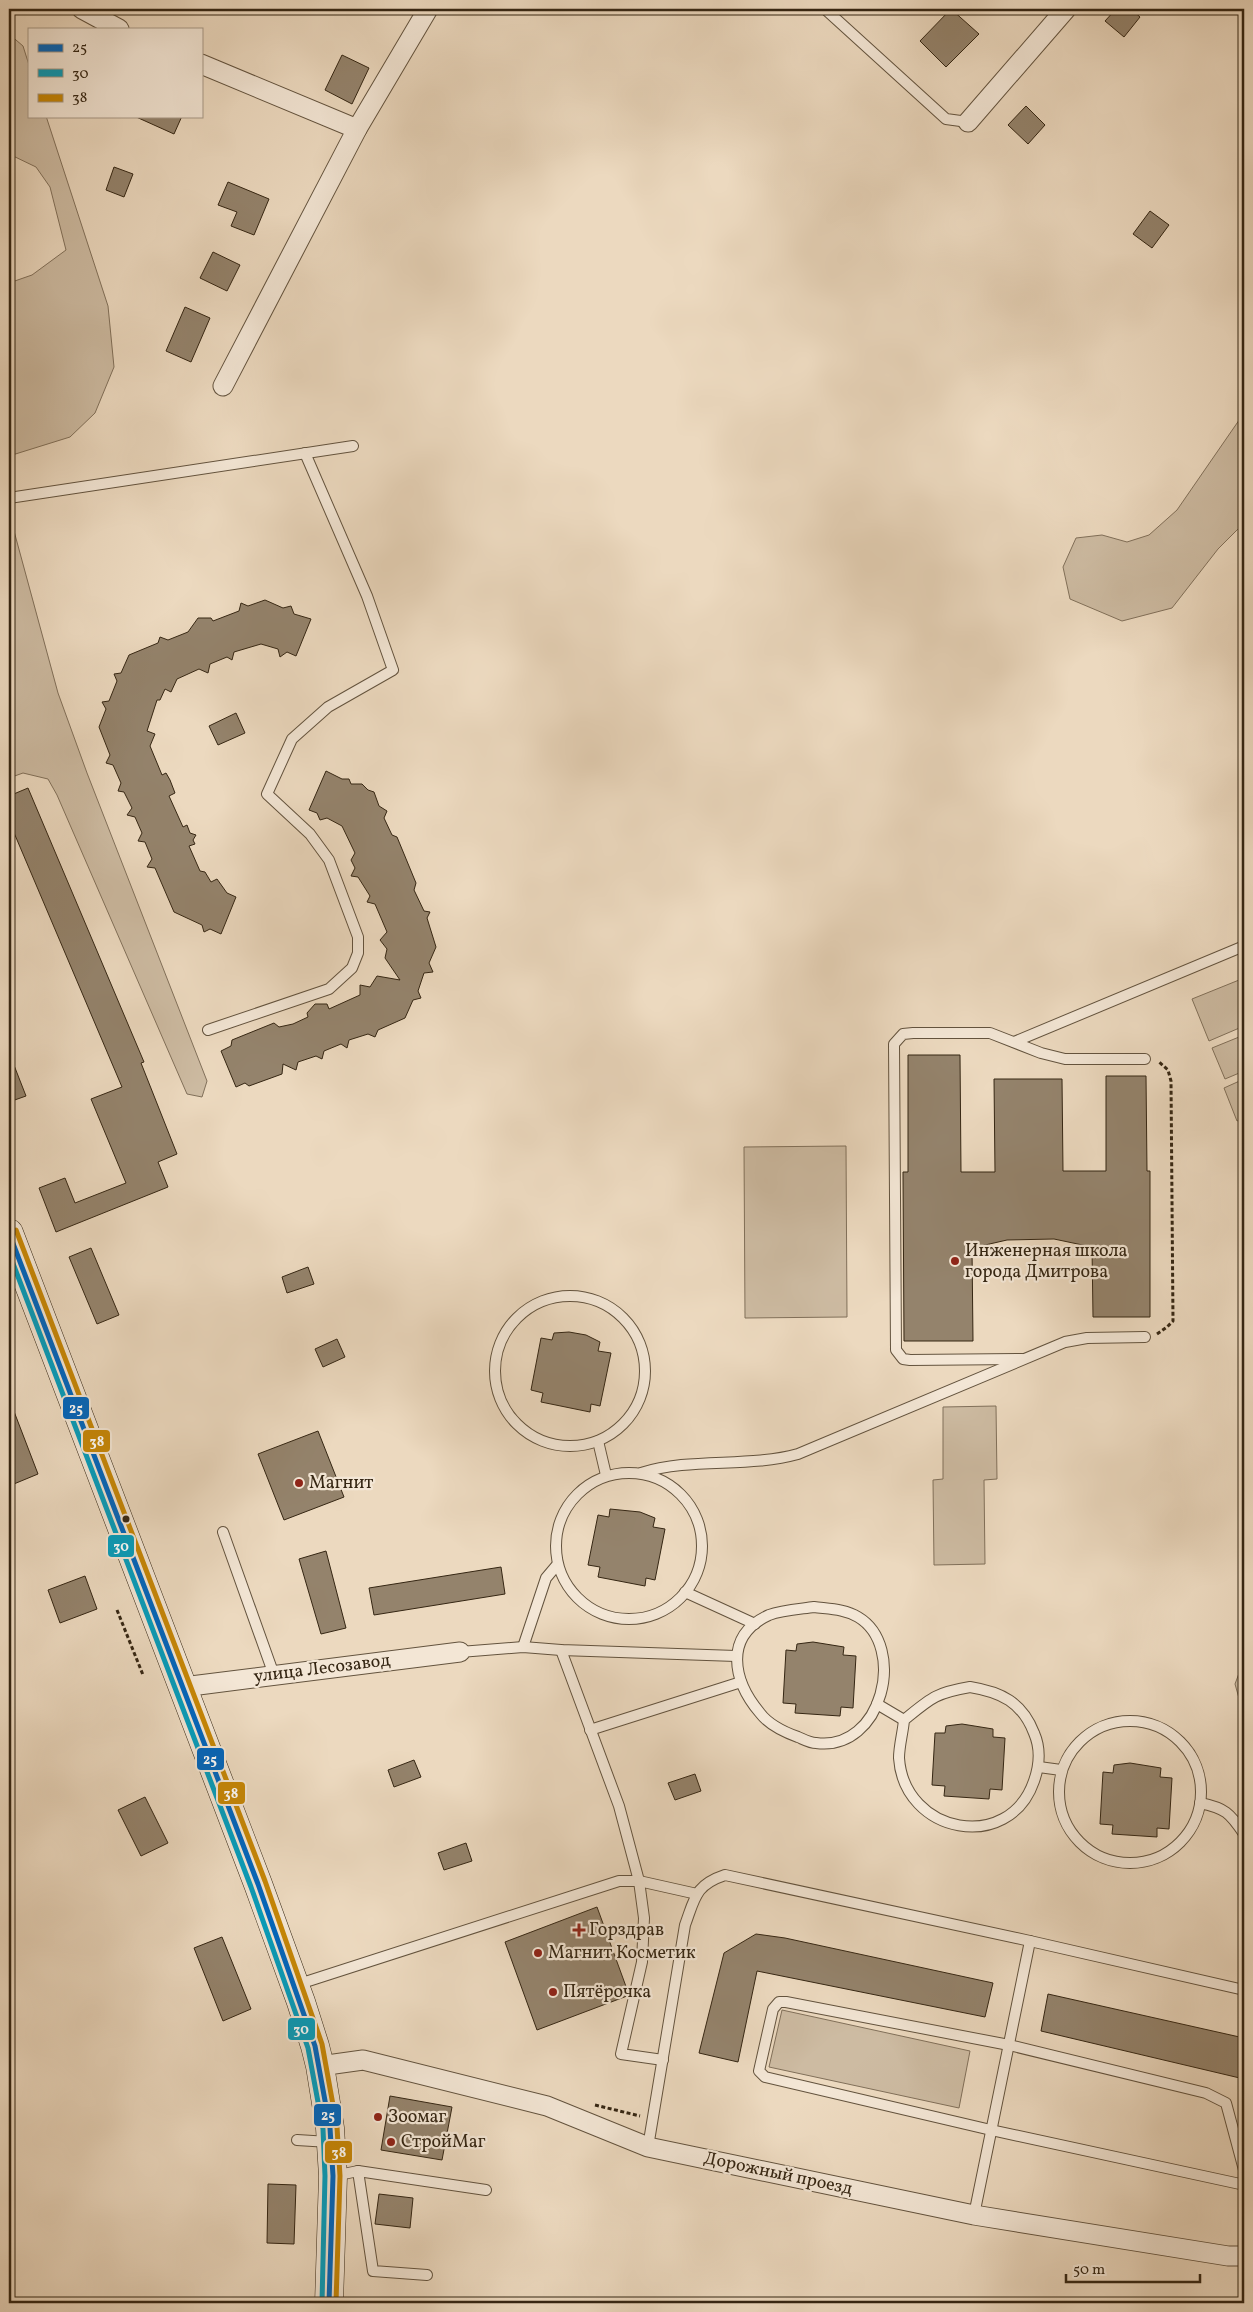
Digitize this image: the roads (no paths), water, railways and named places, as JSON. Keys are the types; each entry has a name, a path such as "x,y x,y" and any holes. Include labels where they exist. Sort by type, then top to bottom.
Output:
{"main road":[{"path":"9,1233 296,1985 320,2066 331,2142 345,2173 329,2303"}],"street":[{"path":"82,9 117,28"},
{"path":"223,386 357,129 428,9"},
{"path":"968,122 1066,9"},
{"path":"202,64 357,129"},
{"name":"улица Лесозавод","path":"183,1687 460,1652"},
{"name":"Дорожный проезд","path":"320,2066 363,2060 547,2106 648,2147 974,2215 1228,2256 1244,2256"}],"lane":[{"path":"825,9 946,119 968,122"},
{"path":"9,498 353,446"},
{"path":"208,1030 329,989 352,968 358,953 358,937 329,860 310,834 267,794 292,739 328,707 393,670 367,596 306,453"},
{"path":"1014,1042 1244,946"},
{"path":"1022,1359 910,1360 899,1355 896,1346 894,1044 903,1034 913,1032 984,1032 1056,1057 1145,1058"},
{"path":"573,1295 599,1301 620,1314 637,1336 642,1349 646,1375 635,1410 613,1434 598,1441 585,1446 569,1448 543,1442 516,1426 497,1395 494,1365 504,1332 531,1306 556,1296 573,1295"},
{"path":"641,1473 669,1484 687,1501 699,1524 702,1555 694,1580 678,1601 657,1615 624,1620 591,1610 569,1591 557,1565 554,1540 566,1506 582,1489 606,1475 641,1473 674,1465 764,1461 798,1454 1022,1359 1076,1339 1145,1337"},
{"path":"598,1441 606,1475"},
{"path":"223,1532 274,1675"},
{"path":"524,1646 546,1578 557,1565"},
{"path":"685,1592 755,1624"},
{"path":"814,1607 842,1610 859,1617 873,1630 880,1648 884,1669 882,1691 872,1716 860,1730 840,1741 816,1743 786,1733 764,1718 749,1700 740,1682 736,1656 743,1637 755,1624 771,1615 814,1607"},
{"path":"460,1652 524,1646 561,1650 736,1656"},
{"path":"561,1650 620,1806 639,1881 644,1918 642,1962 621,2054 663,2060"},
{"path":"590,1730 740,1682"},
{"path":"970,1687 993,1691 1014,1703 1029,1720 1038,1742 1039,1767 1030,1793 1017,1808 997,1821 976,1827 954,1826 930,1815 914,1800 903,1780 899,1757 904,1720 931,1698 944,1691 970,1687"},
{"path":"877,1704 904,1720"},
{"path":"1133,1720 1156,1725 1175,1736 1190,1752 1199,1773 1200,1803 1192,1826 1175,1847 1154,1859 1131,1863 1104,1858 1082,1845 1065,1822 1058,1793 1061,1770 1068,1755 1077,1743 1105,1724 1133,1720"},
{"path":"1039,1767 1061,1770"},
{"path":"1200,1803 1219,1807 1232,1816 1244,1834"},
{"path":"648,2147 686,1925 697,1894 708,1881 725,1875 1030,1940 1244,1990"},
{"path":"296,1985 619,1881 639,1881 697,1894"},
{"path":"974,2215 1030,1940"},
{"path":"1244,2170 1226,2103 1219,2098 1010,2045 779,2002 773,2009 759,2071 765,2077 991,2130 1240,2184 1244,2180"},
{"path":"297,2140 331,2142"},
{"path":"428,2275 373,2271 345,2173 486,2190"}],"place":[{"name":"Инженерная школа города Дмитрова","path":"955,1261"},
{"name":"Магнит","path":"299,1483"},
{"name":"Горздрав","path":"579,1930"},
{"name":"Магнит Косметик","path":"538,1953"},
{"name":"Пятёрочка","path":"553,1992"},
{"name":"Зоомаг","path":"378,2117"},
{"name":"СтройМаг","path":"391,2142"}]}
